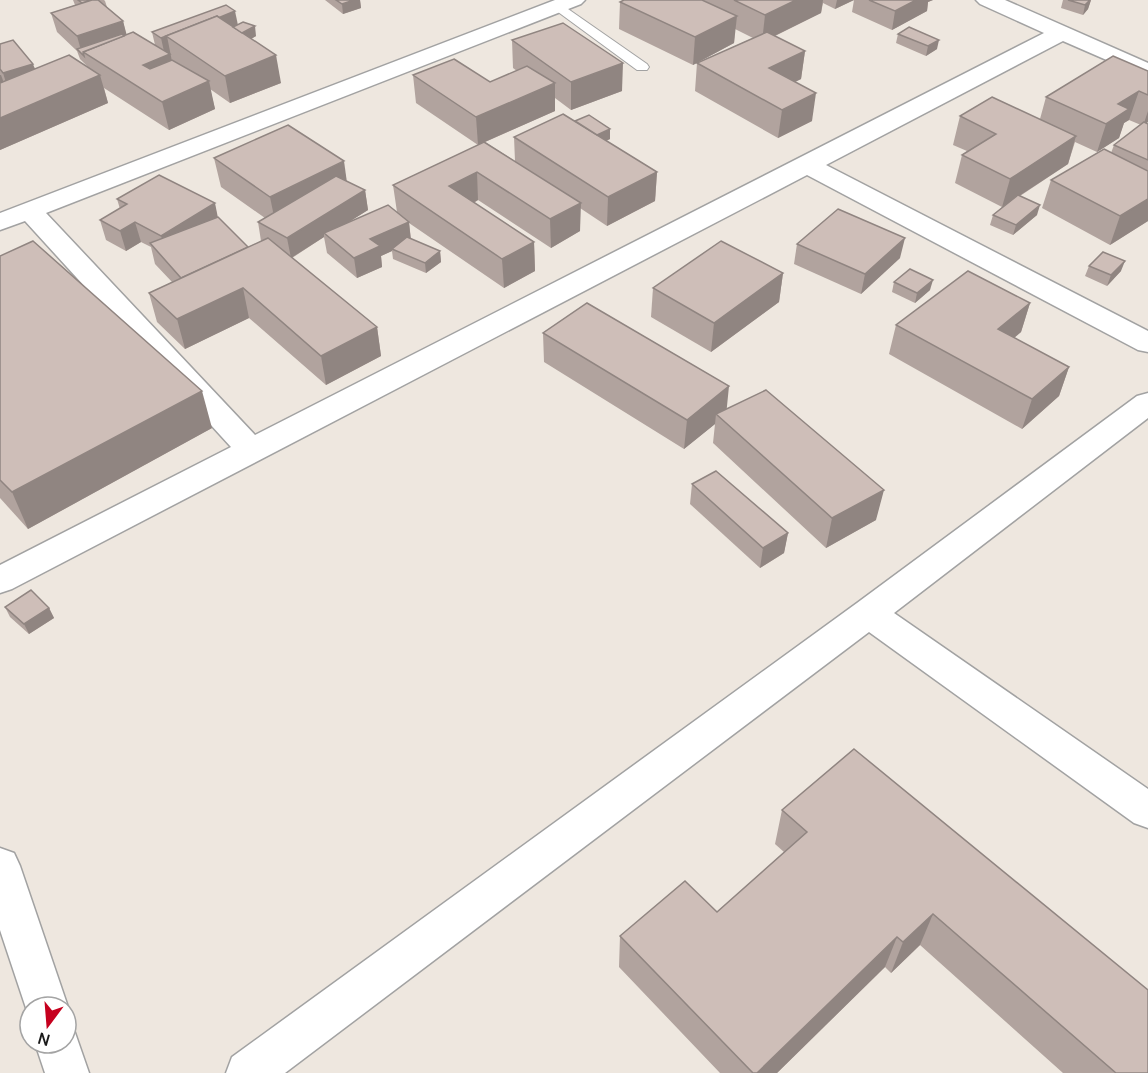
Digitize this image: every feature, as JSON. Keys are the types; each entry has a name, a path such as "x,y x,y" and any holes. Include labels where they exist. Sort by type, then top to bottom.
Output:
{"street":[{"path":"987,0 1148,71"},
{"path":"0,222 566,3"},
{"path":"0,580 1062,33"},
{"path":"807,165 1148,343"},
{"path":"30,211 251,450"},
{"path":"248,1073 869,614 1148,403"},
{"path":"869,614 1148,812"},
{"path":"0,866 42,995"},
{"path":"61,1055 67,1073"}],"lane":[{"path":"566,3 642,67"}],"building":[{"path":"98,0 123,21 77,36 51,13"},
{"path":"336,0 354,0 342,4"},
{"path":"624,0 702,0 737,16 695,37 620,2"},
{"path":"734,0 796,0 765,15"},
{"path":"869,0 916,0 895,11"},
{"path":"1068,0 1090,0 1085,5"},
{"path":"226,5 235,11 161,38 152,32"},
{"path":"217,16 276,55 225,76 166,36"},
{"path":"243,22 255,26 242,33 233,27"},
{"path":"563,23 623,63 571,82 512,40"},
{"path":"909,27 939,40 928,46 898,34"},
{"path":"133,32 170,54 143,65 150,69 172,60 209,81 162,102 83,52"},
{"path":"767,32 805,51 769,68 816,93 782,110 697,63"},
{"path":"122,34 124,36 83,52 84,56 77,49"},
{"path":"13,40 33,64 3,73 0,69 0,44"},
{"path":"69,55 100,75 0,118 0,83"},
{"path":"1113,56 1148,71 1148,95 1139,91 1118,104 1129,109 1106,124 1046,97"},
{"path":"454,59 490,82 527,66 555,83 476,117 413,75"},
{"path":"992,97 1076,136 1010,179 962,155 996,134 960,116"},
{"path":"563,114 657,172 608,197 514,137"},
{"path":"589,115 610,129 597,135 575,121"},
{"path":"1144,122 1148,124 1148,160 1114,145"},
{"path":"288,125 344,161 270,197 214,158"},
{"path":"484,142 581,203 550,219 477,172 449,186 534,242 502,259 393,185"},
{"path":"1104,149 1148,171 1148,199 1120,216 1051,180"},
{"path":"159,175 215,203 161,236 135,222 120,231 100,220 127,204 117,199"},
{"path":"336,176 365,190 287,238 258,222"},
{"path":"1018,195 1040,205 1016,225 993,215"},
{"path":"388,205 409,222 370,239 380,246 354,258 324,233"},
{"path":"838,209 905,238 865,274 797,244"},
{"path":"218,217 248,247 181,278 150,243"},
{"path":"407,237 440,251 425,263 392,249"},
{"path":"268,238 377,327 321,356 243,288 177,319 149,293"},
{"path":"33,241 202,391 12,492 0,480 0,256"},
{"path":"721,241 783,273 714,323 653,288"},
{"path":"1103,252 1125,261 1111,275 1089,266"},
{"path":"910,269 933,280 917,293 894,282"},
{"path":"968,271 1030,303 998,329 1069,367 1032,399 896,325"},
{"path":"587,303 729,386 687,420 543,333"},
{"path":"766,390 884,490 832,518 716,414"},
{"path":"716,471 788,533 763,548 692,484"},
{"path":"31,590 49,608 24,624 5,607"},
{"path":"854,749 1148,990 1148,1073 1116,1073 933,914 903,942 897,937 757,1073 753,1073 620,936 685,881 717,912 807,832 782,810"}]}
